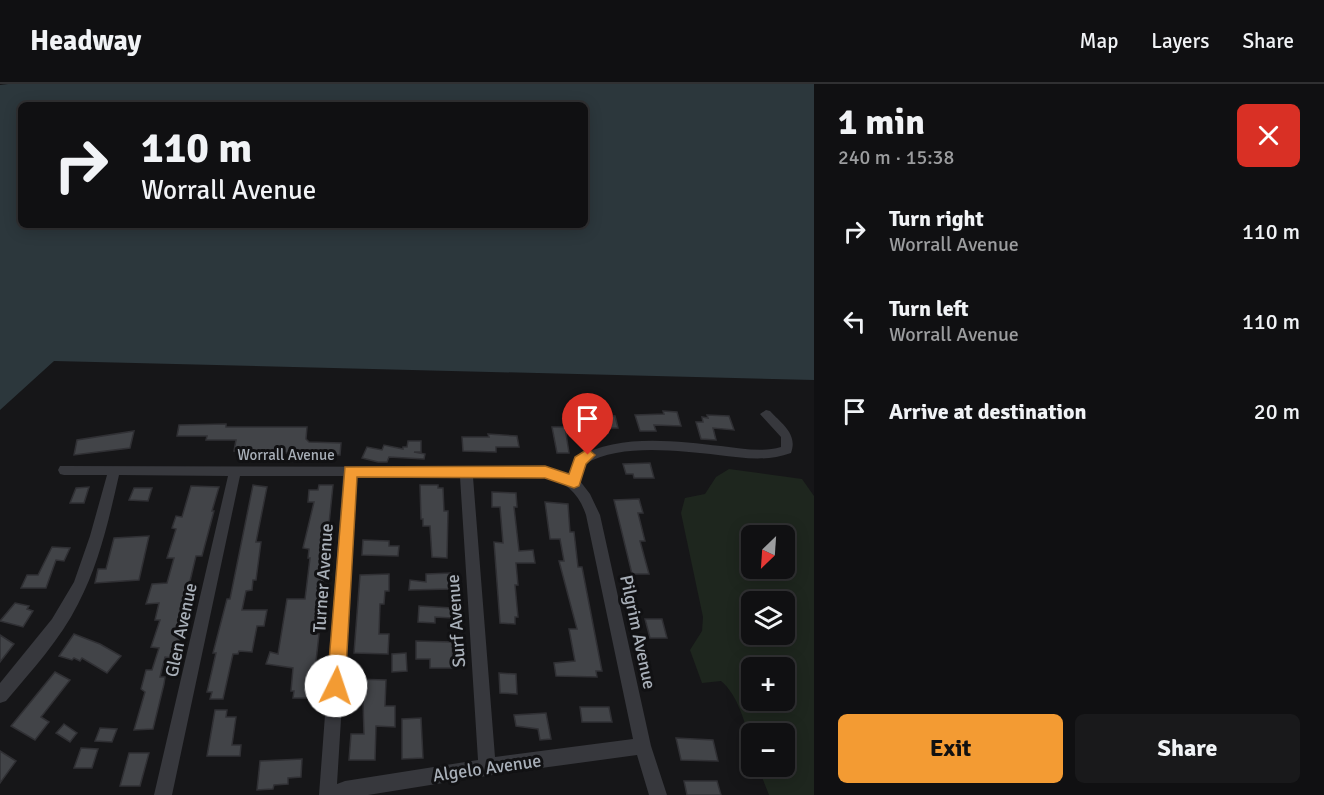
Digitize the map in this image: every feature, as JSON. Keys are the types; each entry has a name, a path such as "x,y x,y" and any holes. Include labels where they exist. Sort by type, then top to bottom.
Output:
{"street":[{"path":"574,482 580,461 604,449 638,447 702,449 757,456 772,456 787,450 787,436 766,414"},
{"name":"Worrall Avenue","path":"64,470 545,472 574,482"},
{"path":"0,695 47,639 72,600 94,544 114,471"},
{"name":"Turner Avenue","path":"328,795 350,471"},
{"name":"Glen Avenue","path":"163,795 179,733 235,472"},
{"name":"Surf Avenue","path":"466,473 487,767"},
{"name":"Pilgrim Avenue","path":"574,482 585,493 593,514 643,746 658,795"},
{"name":"Algelo Avenue","path":"333,795 345,790 487,767 643,746"}],"shaded area":[{"path":"814,84 814,380 54,361 0,410 0,85"},
{"path":"729,469 802,479 814,496 814,795 769,795 762,777 795,777 795,723 745,723 732,694 721,681 702,683 690,650 702,631 703,617 681,513 685,498 705,494 716,477"}],"building":[{"path":"663,411 677,412 681,426 654,425 656,431 640,431 635,415 664,414"},
{"path":"599,415 615,416 618,428 606,428 608,433 575,434 572,418 600,418"},
{"path":"707,415 729,416 734,430 713,428 716,440 701,439 696,422 703,422 702,417 708,418"},
{"path":"226,424 226,427 307,427 306,439 309,442 341,443 340,455 234,451 236,440 206,440 207,436 177,436 179,425"},
{"path":"552,427 565,427 569,453 557,453"},
{"path":"134,431 130,448 74,455 77,440"},
{"path":"488,434 517,436 519,447 496,447 496,452 463,451 462,437 489,437"},
{"path":"408,441 421,441 421,452 414,452 425,454 424,459 389,457 387,462 378,462 362,458 367,447 382,450 384,445 403,449 407,447"},
{"path":"650,463 654,478 634,478 633,474 626,474 623,464"},
{"path":"253,485 267,487 256,542 261,542 256,580 253,580 252,590 246,591 242,610 267,610 264,626 257,626 252,652 239,651 238,654 233,654 223,699 210,699 212,692 207,692 216,653 213,653 227,599 230,599"},
{"path":"319,485 333,485 322,592 319,612 316,612 314,634 319,634 312,698 293,698 294,691 291,691 293,668 266,664 270,652 278,654 287,599 305,599 310,558 308,558 309,549 303,548 314,502 308,502 309,490 318,490"},
{"path":"420,485 438,485 438,488 443,488 444,511 448,511 447,558 432,557 430,526 423,526 423,519 421,519"},
{"path":"191,486 219,487 212,511 214,511 202,556 196,556 185,602 188,602 185,622 174,658 165,657 160,677 165,677 164,684 153,729 134,730 145,692 141,689 146,670 152,670 159,648 151,647 160,620 155,620 159,603 146,604 152,584 167,583 174,558 167,558 176,529 172,528 176,516 182,517"},
{"path":"89,487 84,503 70,503 76,488"},
{"path":"134,488 152,488 148,501 129,500"},
{"path":"492,492 516,493 517,507 514,507 519,551 533,550 535,563 516,563 518,585 515,585 518,617 515,617 515,624 500,623 494,542 503,543 500,507 492,507"},
{"path":"639,499 643,513 638,513 645,541 640,541 649,574 632,574 614,500"},
{"path":"545,502 568,504 570,532 574,532 578,567 582,567 602,671 596,671 597,677 556,676 554,663 575,661 569,629 577,629 559,561 564,561 560,539 550,539"},
{"path":"149,536 139,580 95,583 98,569 106,569 114,538"},
{"path":"363,540 389,541 389,546 399,546 398,556 362,555"},
{"path":"52,547 70,548 64,561 56,560 46,588 21,588 27,575 38,575"},
{"path":"451,573 452,589 409,590 410,580 426,582 426,574"},
{"path":"389,574 389,591 385,591 384,604 380,604 379,634 389,634 388,654 354,653 360,575"},
{"path":"15,603 29,606 27,609 33,611 23,627 0,621"},
{"path":"419,606 452,608 452,618 435,617 435,623 418,622"},
{"path":"645,619 662,619 667,638 650,638"},
{"path":"74,634 100,644 121,656 107,673 82,658 80,661 59,656"},
{"path":"0,635 14,644 0,662"},
{"path":"416,641 452,642 453,668 430,668 430,659 416,659"},
{"path":"406,653 407,671 392,672 392,654"},
{"path":"55,672 70,680 41,717 49,722 35,740 11,726"},
{"path":"499,673 516,674 517,694 500,693"},
{"path":"354,679 386,680 385,706 395,706 395,727 376,726 375,760 349,760 351,734 364,734 363,701 352,701"},
{"path":"580,707 609,707 612,722 582,722"},
{"path":"215,710 227,710 226,717 236,717 232,745 241,745 240,756 207,756"},
{"path":"546,713 551,739 540,740 538,729 516,726 514,715"},
{"path":"421,718 423,758 402,759 402,719"},
{"path":"64,724 77,733 70,742 56,733"},
{"path":"100,728 117,729 112,742 95,741"},
{"path":"676,738 713,740 718,761 681,760"},
{"path":"81,748 98,749 92,768 74,768"},
{"path":"0,751 16,761 0,783"},
{"path":"129,753 149,753 140,786 120,786"},
{"path":"302,759 301,777 288,778 288,784 274,785 273,789 257,790 260,761"},
{"path":"684,781 717,781 721,795 687,795"}],"route":[{"path":"336,686 350,471 545,472 560,475 574,482 580,461 588,455"}]}
